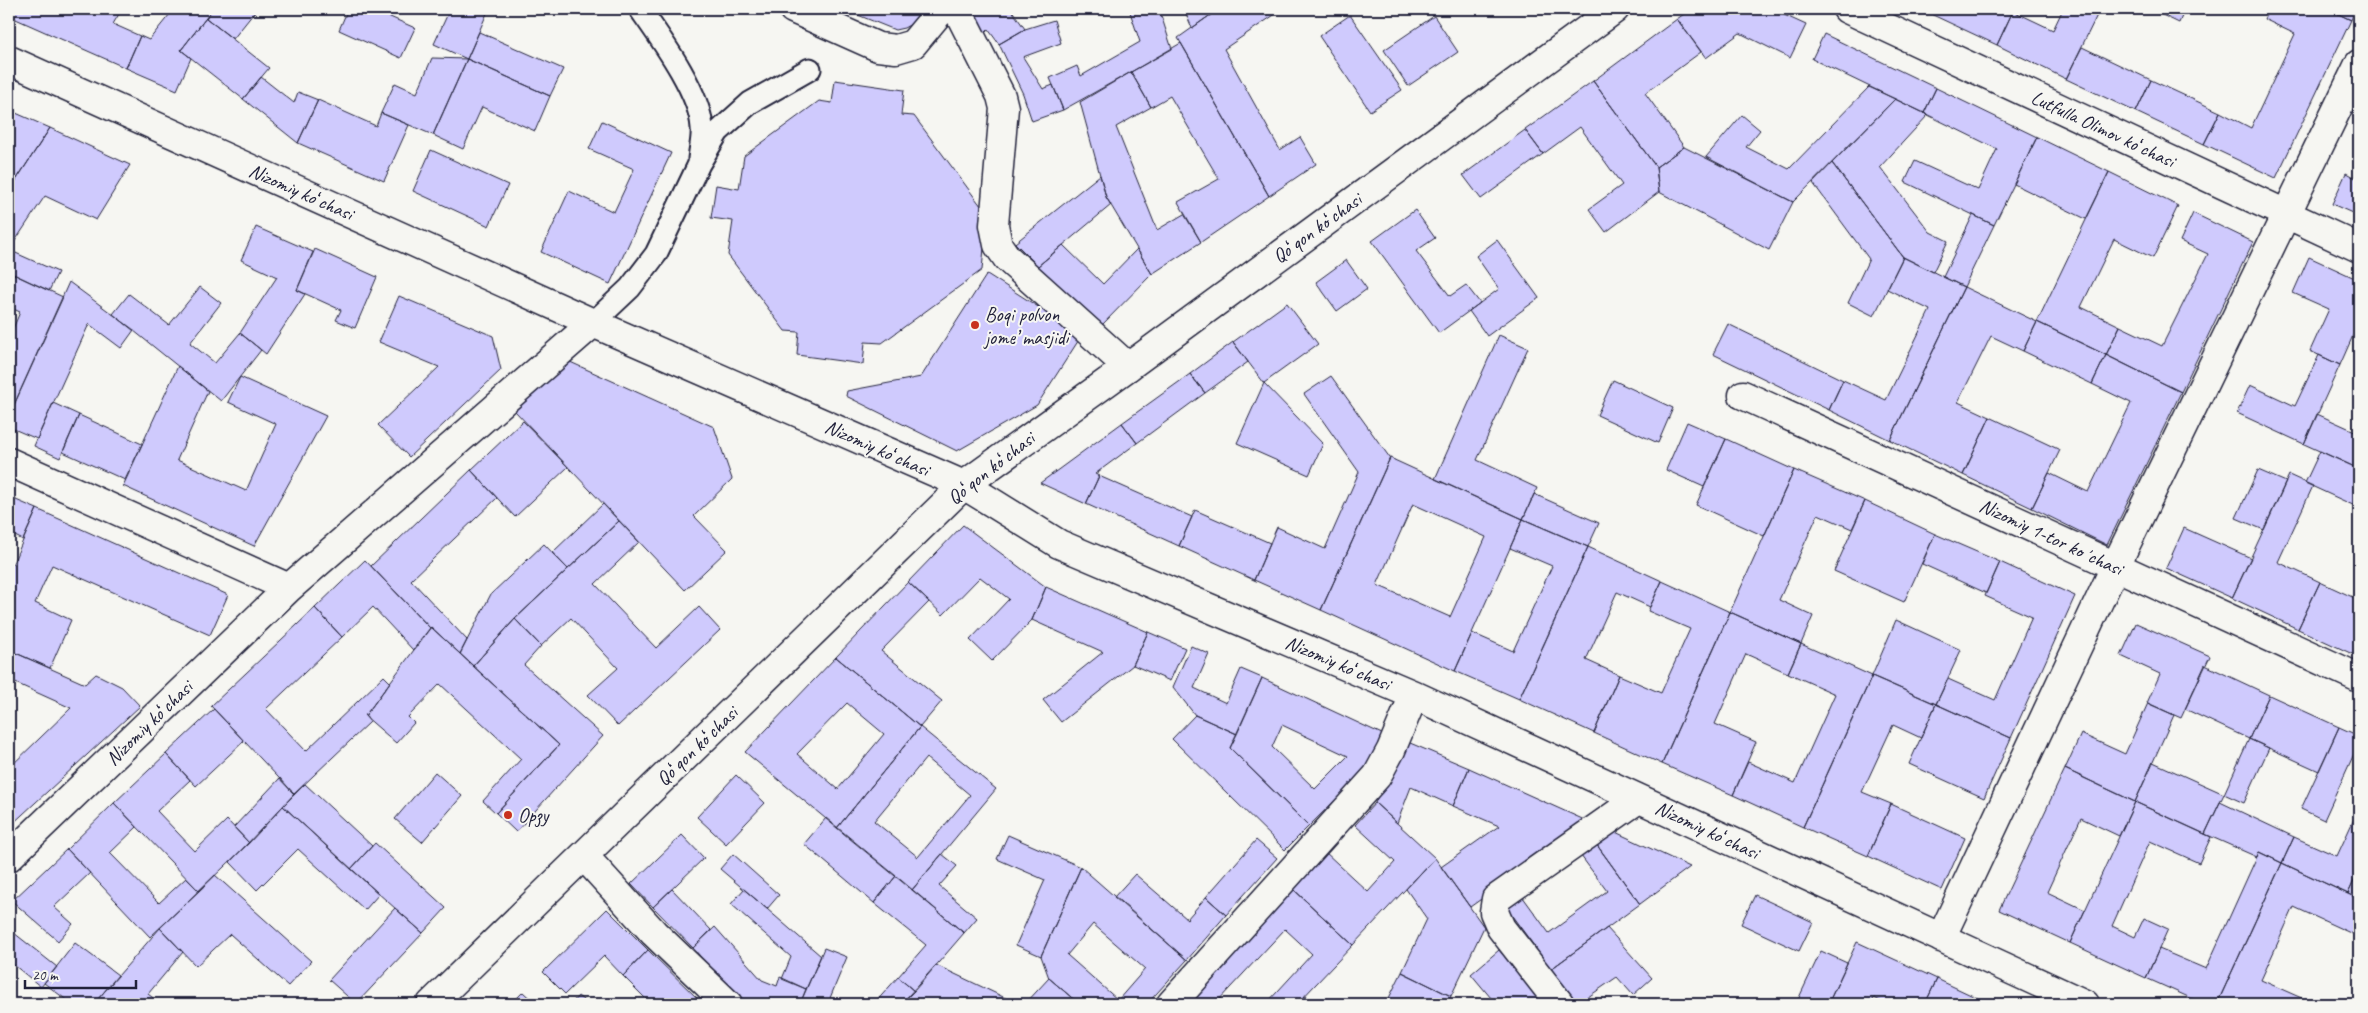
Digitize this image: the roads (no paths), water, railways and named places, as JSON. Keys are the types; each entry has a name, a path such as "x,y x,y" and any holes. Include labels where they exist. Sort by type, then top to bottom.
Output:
{"street":[{"path":"793,9 878,47 896,49 912,44 942,9"},
{"path":"957,9 1001,96 1004,108 994,225 998,245 1007,258 1128,367"},
{"name":"Qoʻqon koʻchasi","path":"431,1004 964,485 1128,367 1615,9"},
{"name":"Lutfulla Olimov koʻchasi","path":"1847,9 2359,248"},
{"name":"Nizomiy koʻchasi","path":"9,60 592,323 964,485 1060,544 1414,695 2085,1004"},
{"path":"1941,938 2115,567 2359,64"},
{"name":"Nizomiy koʻchasi","path":"9,857 289,588 592,323"},
{"name":"Nizomiy 1-tor koʼchasi","path":"1743,395 2359,678"},
{"path":"9,462 289,588"},
{"path":"1171,1004 1377,776 1391,750 1414,695"},
{"path":"1560,1004 1501,928 1494,912 1496,899 1638,799"},
{"path":"584,856 654,932 728,1004"}],"lane":[{"path":"640,9 665,45 697,106 702,128 699,164"},
{"path":"592,323 630,288 656,254 699,164 718,132 750,103 810,69"}],"place":[{"name":"Boqi polvon jome’ masjidi","path":"975,325"},
{"name":"Орзу","path":"508,815"}]}
